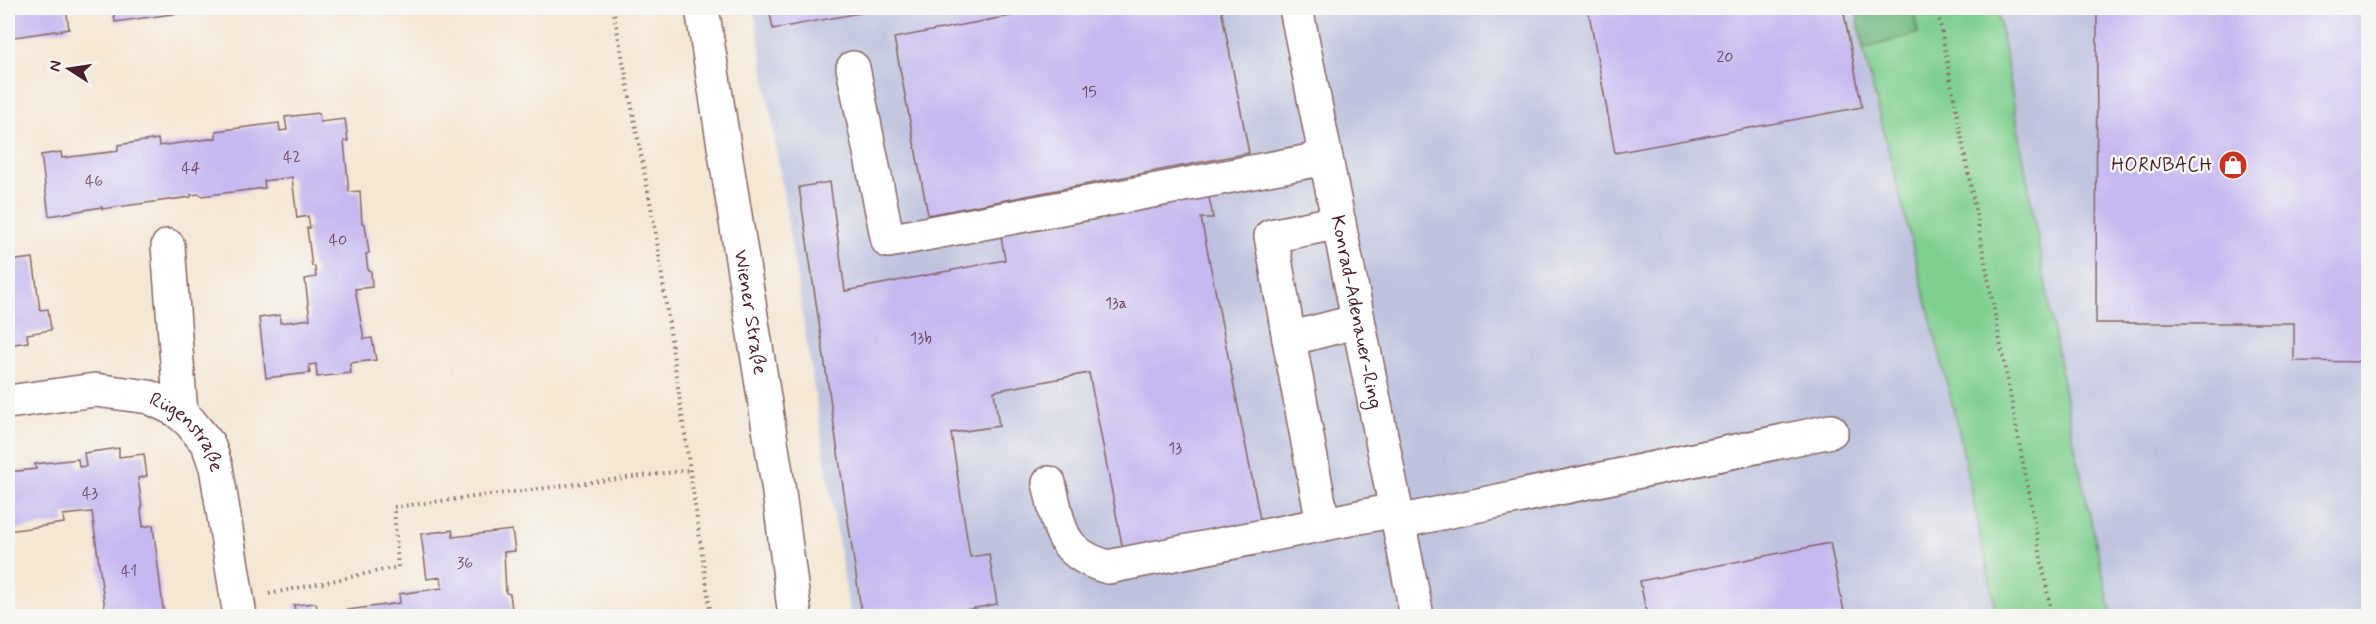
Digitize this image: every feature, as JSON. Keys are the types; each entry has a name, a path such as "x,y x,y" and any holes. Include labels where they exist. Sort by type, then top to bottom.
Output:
{"street":[{"name":"Wiener Straße","path":"702,8 778,485 795,616"},
{"name":"Konrad-Adenauer-Ring","path":"1296,8 1417,616"},
{"path":"853,68 888,241 1326,158"},
{"path":"1323,524 1271,236 1338,222"},
{"path":"168,246 181,414"},
{"path":"1289,339 1358,321"},
{"name":"Rügenstraße","path":"8,402 95,390 149,397 181,414 208,444 216,466 239,608"},
{"path":"1049,483 1063,538 1075,553 1095,564 1108,567 1323,524 1397,516 1831,431"}],"path":[{"path":"613,8 655,228 711,616"},
{"path":"1937,8 2052,616"},
{"path":"239,608 398,567 394,507 689,470"}],"shaded area":[{"path":"754,8 2368,8 2368,616 850,616"}],"green space":[{"path":"1856,8 1913,8 1918,33 1863,49"},
{"path":"1913,8 1997,8 2072,434 2112,616 1997,616 1958,427 1863,49 1918,33"}],"building":[{"path":"8,8 66,8 69,29 8,38"},
{"path":"113,8 208,8 208,9 115,22"},
{"path":"769,8 882,8 882,9 773,29"},
{"path":"1052,8 1221,8 1249,153 928,215 894,38"},
{"path":"1588,8 1843,8 1862,107 1615,153"},
{"name":"HORNBACH","path":"2097,8 2368,8 2368,362 2294,361 2294,323 2096,323"},
{"path":"319,113 320,122 345,119 348,141 344,141 349,192 360,191 362,223 365,224 369,253 366,254 368,270 371,271 372,287 355,289 364,339 372,338 376,360 350,363 351,373 317,377 316,364 309,365 310,373 266,378 259,318 280,315 280,323 310,319 305,279 316,277 315,267 312,266 307,228 310,228 308,216 297,218 292,177 264,181 265,188 201,196 200,194 191,195 191,197 102,209 102,207 49,216 41,155 61,152 62,158 118,151 118,145 158,139 159,146 216,138 216,131 279,123 280,131 287,130 285,117"},
{"path":"830,182 845,291 1005,260 1001,236 1209,197 1213,218 1201,218 1261,524 1123,550 1089,373 994,391 999,426 951,433 970,557 989,554 997,604 934,616 862,616 799,187"},
{"path":"33,258 40,310 48,309 51,330 27,334 28,342 8,345 8,261"},
{"path":"119,448 119,457 144,454 147,476 138,478 143,527 153,525 164,616 106,616 92,512 63,515 64,523 8,531 8,472 36,469 35,464 78,459 79,467 86,466 84,453"},
{"path":"452,530 453,537 512,530 515,551 504,552 506,593 510,594 513,616 296,616 294,605 316,603 318,614 400,603 399,594 442,588 441,577 427,579 421,534"},
{"path":"1830,543 1845,616 1647,616 1640,581"}],"place":[{"name":"HORNBACH","path":"2233,165"}]}
